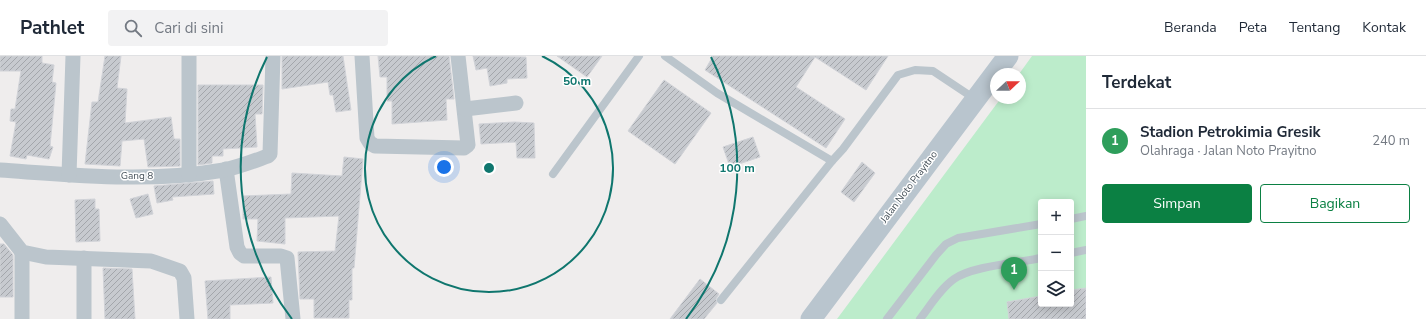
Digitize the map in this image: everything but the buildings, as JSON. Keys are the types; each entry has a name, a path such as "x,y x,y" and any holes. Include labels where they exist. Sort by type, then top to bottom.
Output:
{"street":[{"path":"69,175 73,56"},
{"path":"189,56 189,175"},
{"name":"Gang 8","path":"0,170 69,175 143,177 189,175 226,169 270,154 272,56"},
{"path":"362,56 367,138 370,143 375,146 464,148 468,145 458,56"},
{"name":"Jalan Noto Prayitno","path":"810,319 1008,56"},
{"path":"464,109 516,103"},
{"path":"226,169 237,247 240,253 244,256 281,256 287,258 293,319"},
{"path":"0,224 22,252 22,319"},
{"path":"22,252 46,257 151,261 180,271 184,278 186,319"},
{"path":"84,258 84,319"}],"lane":[{"path":"552,174 640,56"},
{"path":"665,56 717,93 832,161"},
{"path":"721,300 843,149 898,75 915,70 933,71 976,99"},
{"path":"1074,218 1086,216"},
{"path":"887,319 946,244 958,238 1038,225"},
{"path":"1074,252 1086,250"},
{"path":"920,319 950,284 970,271 1038,259"}],"green space":[{"path":"1032,56 1086,56 1086,319 837,319 997,104 1026,104 1026,68 1023,68"}],"place":[{"name":"Stadion Petrokimia Gresik","path":"1014,290"}]}
